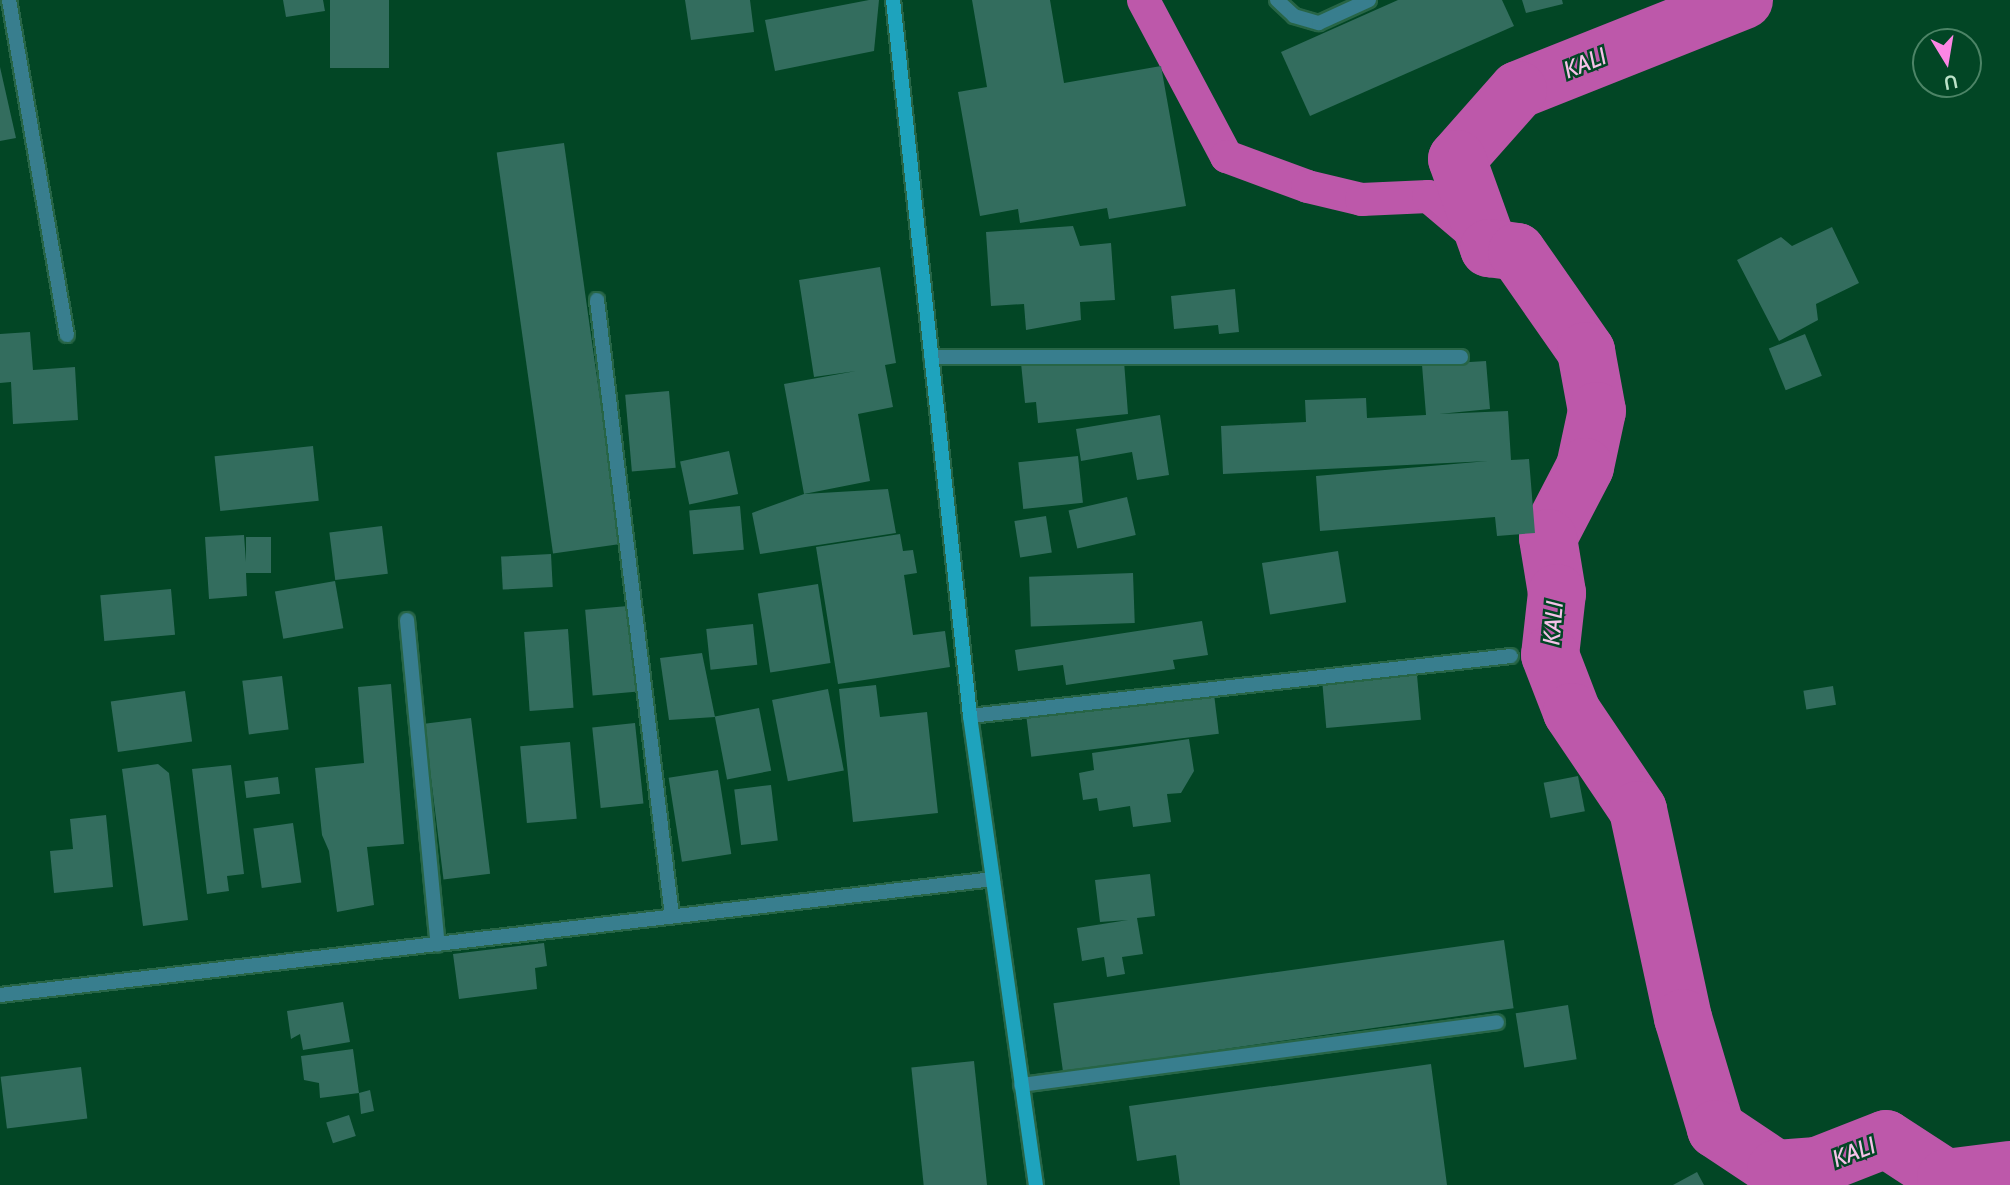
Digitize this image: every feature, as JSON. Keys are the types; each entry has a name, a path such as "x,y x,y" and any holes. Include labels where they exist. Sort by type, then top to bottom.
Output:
{"street":[{"path":"9,0 67,335"},
{"path":"893,0 970,716 1036,1185"},
{"path":"1276,0 1294,16 1319,23 1369,0"},
{"path":"597,300 672,916"},
{"path":"930,357 1461,357"},
{"path":"407,620 438,946"},
{"path":"970,716 1511,656"},
{"path":"0,995 993,880"},
{"path":"1021,1085 1497,1023"}],"building":[{"path":"283,0 323,0 325,11 286,17"},
{"path":"330,0 389,0 389,68 330,68"},
{"path":"685,0 750,0 754,32 691,40"},
{"path":"879,0 874,51 775,71 765,20"},
{"path":"972,0 1050,0 1064,83 1161,66 1186,206 1109,219 1107,208 1020,223 1018,209 980,216 958,92 987,87"},
{"path":"1398,0 1502,0 1514,26 1310,116 1281,52"},
{"path":"1522,0 1562,0 1563,4 1526,13"},
{"path":"0,67 16,138 0,141"},
{"path":"564,143 620,544 553,554 497,152"},
{"path":"1073,226 1080,246 1111,243 1115,300 1080,302 1081,320 1026,330 1024,304 991,306 986,232"},
{"path":"1832,227 1859,283 1816,304 1818,320 1779,341 1737,260 1781,237 1792,246"},
{"path":"880,267 896,363 885,365 893,407 858,414 870,481 804,494 784,384 856,371 814,377 799,280"},
{"path":"1235,289 1239,332 1219,334 1218,325 1174,329 1171,296"},
{"path":"30,332 33,370 75,367 78,420 13,424 11,382 0,383 0,334"},
{"path":"1805,334 1822,376 1786,390 1769,349"},
{"path":"1124,361 1128,414 1038,423 1036,402 1025,403 1021,363"},
{"path":"1486,361 1490,409 1439,414 1508,411 1511,460 1529,459 1535,533 1497,536 1495,517 1320,531 1316,476 1488,461 1223,474 1221,426 1306,422 1305,400 1366,398 1367,418 1426,415 1422,365"},
{"path":"669,391 676,468 632,472 625,395"},
{"path":"1160,415 1169,475 1137,480 1132,452 1081,461 1076,429"},
{"path":"313,446 319,501 220,511 215,456"},
{"path":"729,451 738,494 689,504 680,461"},
{"path":"1078,456 1083,503 1023,509 1018,462"},
{"path":"888,489 896,533 760,554 752,513 804,494"},
{"path":"1127,497 1136,535 1077,548 1069,510"},
{"path":"740,506 744,550 693,554 689,510"},
{"path":"1046,516 1052,553 1020,558 1014,521"},
{"path":"382,526 388,574 335,580 329,532"},
{"path":"900,534 903,551 913,550 917,573 904,575 913,635 945,631 950,667 838,684 816,547"},
{"path":"244,535 246,562 246,537 271,537 271,573 246,573 247,596 209,599 205,537"},
{"path":"1338,551 1346,602 1270,614 1262,563"},
{"path":"551,554 553,587 503,590 501,557"},
{"path":"1133,573 1135,623 1031,627 1029,577"},
{"path":"335,581 343,628 283,639 275,592"},
{"path":"818,584 831,663 770,673 758,594"},
{"path":"171,589 175,635 104,641 100,595"},
{"path":"628,606 635,692 593,695 585,610"},
{"path":"1202,621 1208,655 1173,660 1175,669 1066,685 1063,665 1018,671 1015,650"},
{"path":"753,624 757,665 711,670 706,629"},
{"path":"568,629 574,708 530,711 524,632"},
{"path":"702,653 715,717 669,720 660,658"},
{"path":"1417,675 1421,720 1326,728 1322,683"},
{"path":"282,676 289,730 249,734 242,681"},
{"path":"391,684 404,844 367,847 374,905 337,912 329,851 322,835 315,768 364,763 358,687"},
{"path":"876,685 880,717 927,712 938,813 853,822 839,689"},
{"path":"1833,686 1836,705 1806,709 1803,691"},
{"path":"828,689 844,770 788,781 772,700"},
{"path":"185,691 192,742 118,752 111,701"},
{"path":"1214,694 1219,734 1031,757 1026,717"},
{"path":"759,708 771,771 727,779 715,717"},
{"path":"471,718 490,874 443,880 424,724"},
{"path":"635,723 643,804 601,808 592,727"},
{"path":"1189,739 1194,771 1181,793 1167,794 1171,822 1133,827 1130,806 1099,811 1097,798 1083,800 1079,773 1094,770 1092,753"},
{"path":"570,742 577,819 527,823 520,746"},
{"path":"158,764 169,773 188,920 143,926 122,769"},
{"path":"231,765 244,874 227,876 229,891 207,894 192,769"},
{"path":"718,770 731,854 682,862 669,778"},
{"path":"1578,776 1585,811 1551,818 1544,783"},
{"path":"278,777 280,794 246,798 244,781"},
{"path":"771,785 778,841 741,845 734,790"},
{"path":"106,815 113,887 54,893 50,851 73,849 70,819"},
{"path":"293,823 301,882 262,888 253,829"},
{"path":"1150,874 1155,916 1137,918 1143,954 1122,957 1125,974 1107,977 1104,957 1082,961 1077,928 1128,920 1100,922 1095,880"},
{"path":"1504,940 1514,1008 1063,1072 1053,1003"},
{"path":"544,943 547,966 535,968 537,989 459,999 453,954"},
{"path":"343,1002 350,1042 303,1050 300,1034 291,1039 287,1011"},
{"path":"1568,1005 1577,1059 1524,1068 1516,1013"},
{"path":"353,1049 359,1093 320,1098 319,1083 304,1080 301,1056"},
{"path":"974,1061 987,1185 924,1185 911,1068"},
{"path":"1431,1064 1447,1185 1180,1185 1176,1155 1137,1161 1129,1106"},
{"path":"81,1067 87,1119 7,1128 1,1077"},
{"path":"370,1090 374,1111 361,1114 359,1093"},
{"path":"349,1115 356,1136 333,1143 326,1122"},
{"path":"1697,1172 1704,1185 1673,1185"}],"waterway":[{"path":"1143,0 1226,156 1307,186 1361,199 1428,196 1467,229"},
{"name":"KALI","path":"1744,0 1518,90 1457,159 1489,248 1517,252 1586,351 1597,411 1585,467 1548,538 1557,593 1550,655 1572,712 1638,810 1683,1018 1716,1129 1776,1169 1817,1166 1886,1139 1946,1178 2010,1170"}]}
